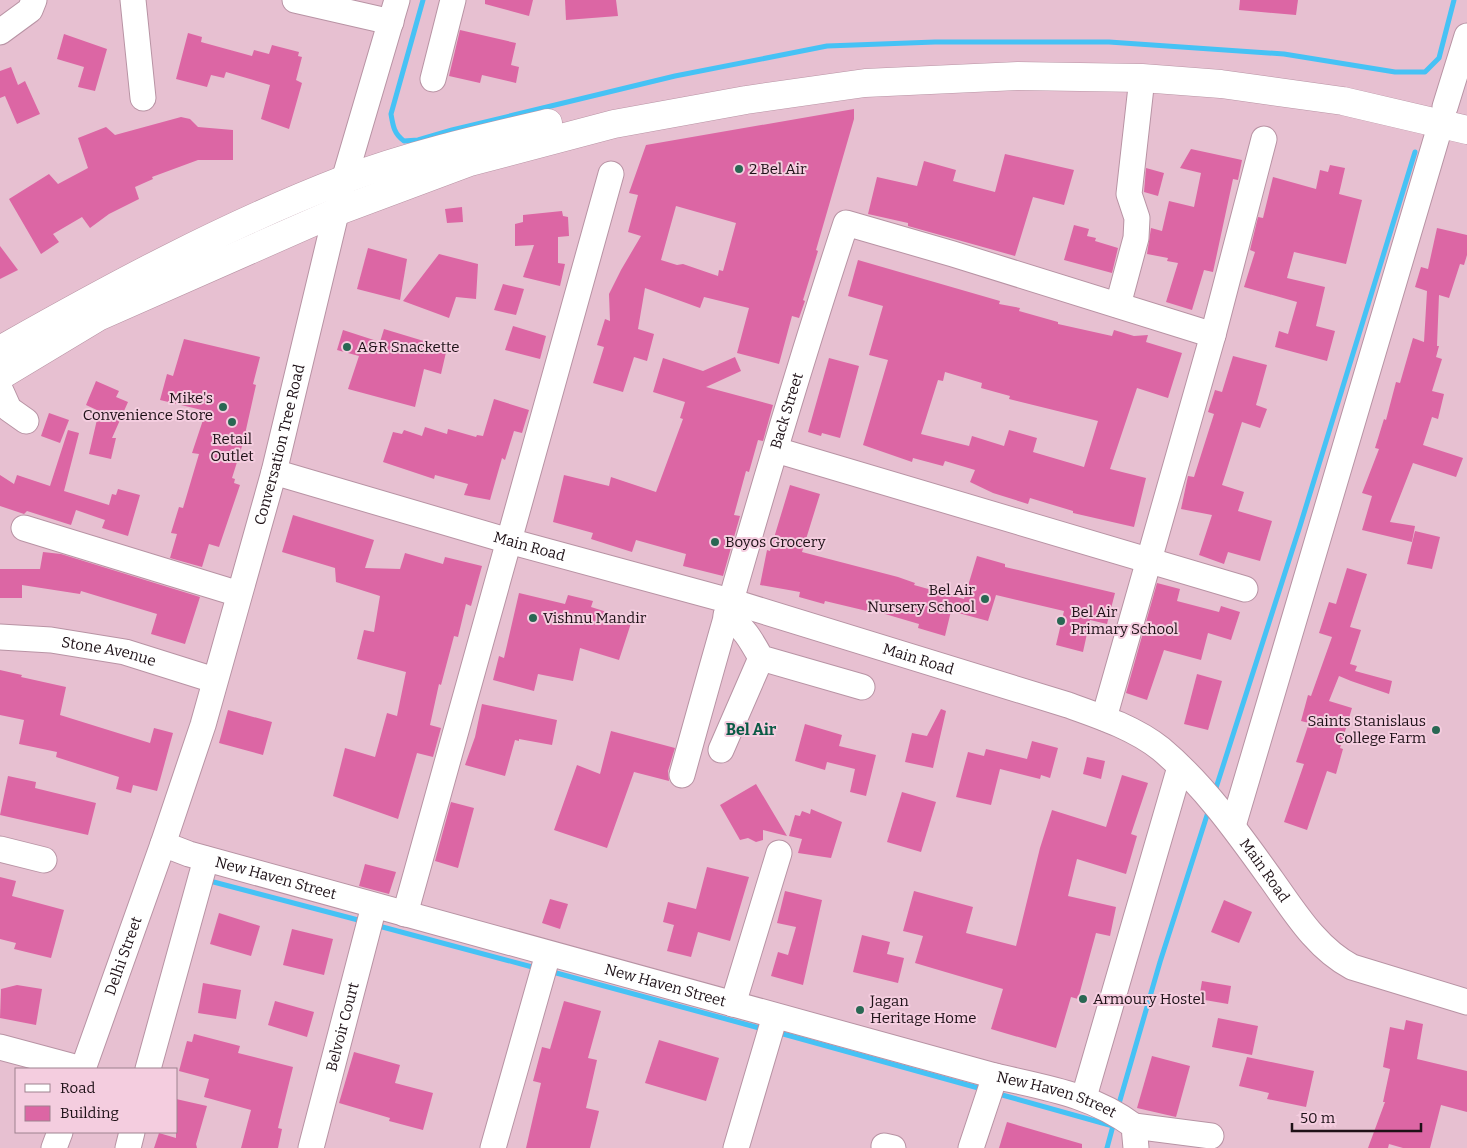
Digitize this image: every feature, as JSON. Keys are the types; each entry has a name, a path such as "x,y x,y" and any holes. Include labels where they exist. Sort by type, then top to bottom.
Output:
{"main road":[{"path":"0,350 90,298 225,231 344,180 466,142 610,108 744,83 864,68 1129,62 1223,68 1346,84 1451,114 1467,130"},
{"path":"0,376 98,317 336,212 470,162 614,124 746,100 865,84 1018,76 1141,86 1221,84 1451,114"}],"street":[{"path":"0,32 30,10 34,0"},
{"path":"133,0 143,98"},
{"path":"295,0 394,11"},
{"path":"433,79 453,0"},
{"name":"Conversation Tree Road","path":"164,844 203,725 214,680 274,472 344,180 394,11"},
{"path":"1233,826 1451,114 1467,36"},
{"path":"1141,86 1129,194 1137,218 1136,238 1118,305 1213,335"},
{"path":"1104,718 1213,335 1264,139"},
{"path":"405,914 611,174"},
{"name":"Back Street","path":"682,775 728,608 807,342 846,223 1118,305"},
{"path":"0,389 9,409 26,421"},
{"path":"776,450 1147,562 1245,589"},
{"name":"Main Road","path":"274,472 728,608 1068,704 1104,718 1160,748 1188,775 1233,826 1305,925 1336,959 1352,968 1467,1002"},
{"path":"24,528 239,594"},
{"path":"728,608 750,636 761,658 862,687"},
{"name":"Stone Avenue","path":"0,637 51,640 125,652 214,680"},
{"path":"721,750 761,658"},
{"path":"1093,1101 1188,775"},
{"path":"148,1068 194,894 204,864 164,844"},
{"name":"Delhi Street","path":"83,1068 164,844"},
{"path":"0,849 44,860"},
{"path":"733,1004 779,853"},
{"name":"New Haven Street","path":"204,864 405,914 733,1004 772,1025 990,1091 1093,1101 1132,1131"},
{"name":"Belvoir Court","path":"311,1148 374,906"},
{"path":"492,1148 548,954"},
{"path":"736,1148 772,1025"},
{"path":"0,1047 79,1068"},
{"path":"971,1148 990,1091"},
{"path":"1132,1131 1211,1136"},
{"path":"54,1148 60,1133"},
{"path":"128,1148 132,1133"}],"building":[{"path":"485,0 533,0 529,16 485,4"},
{"path":"565,0 616,0 618,16 566,20"},
{"path":"1240,0 1298,0 1296,15 1239,10"},
{"path":"460,30 516,43 511,65 519,67 516,83 482,75 480,83 449,76"},
{"path":"188,33 202,37 201,42 252,56 254,50 269,54 272,45 299,52 298,56 302,57 296,80 302,83 289,129 261,119 270,85 226,72 224,78 211,75 207,87 176,79"},
{"path":"64,34 107,49 95,91 78,87 84,67 57,59"},
{"path":"11,67 18,85 25,81 40,114 17,124 5,96 0,98 0,71"},
{"path":"854,109 854,119 816,250 818,251 803,300 805,301 799,318 792,316 779,364 737,353 749,308 704,297 700,308 645,288 638,329 654,334 647,361 634,357 623,392 593,383 604,347 597,345 605,319 610,321 609,294 641,236 628,232 638,195 629,193 646,145","holes":["676,206 736,223 723,271 719,270 718,276 683,264 677,265 661,260"]},
{"path":"181,117 190,119 198,127 233,130 233,160 198,160 152,177 153,179 135,187 139,199 109,214 90,228 82,217 53,234 59,242 41,254 9,199 49,174 58,184 88,168 78,138 106,127 115,135"},
{"path":"1191,149 1242,160 1238,180 1233,179 1213,272 1204,270 1192,310 1166,302 1178,263 1167,261 1168,258 1147,254 1151,228 1162,231 1169,201 1194,207 1201,173 1180,168"},
{"path":"1005,154 1074,170 1064,205 1033,197 1015,256 908,226 908,223 868,214 877,177 917,186 924,161 956,170 953,181 995,192"},
{"path":"1330,165 1345,168 1339,194 1362,200 1346,264 1294,252 1287,278 1325,287 1316,326 1335,331 1327,361 1275,347 1279,331 1288,334 1297,302 1244,287 1255,252 1250,250 1258,217 1263,218 1273,177 1316,189 1320,170 1328,172"},
{"path":"1146,168 1164,173 1158,196 1144,192"},
{"path":"462,207 463,222 447,223 445,209"},
{"path":"562,211 563,216 568,217 569,236 558,237 558,263 565,264 560,286 523,277 534,245 515,246 515,224 523,222 523,215"},
{"path":"1074,225 1089,229 1087,236 1096,238 1095,241 1118,248 1112,273 1064,260"},
{"path":"1437,228 1467,235 1467,255 1464,265 1460,264 1449,298 1439,295 1437,346 1439,346 1436,357 1442,359 1432,391 1444,394 1438,419 1432,417 1423,445 1463,458 1456,477 1413,463 1390,522 1415,526 1412,542 1362,530 1372,496 1362,493 1379,449 1375,448 1384,419 1386,420 1396,382 1400,383 1413,338 1424,342 1427,291 1415,287 1421,267 1428,269"},
{"path":"0,246 18,270 0,279"},
{"path":"368,248 407,259 400,300 357,289"},
{"path":"439,254 478,264 476,299 456,297 449,318 403,301"},
{"path":"858,260 1000,301 999,304 1020,308 1019,311 1058,322 1058,324 1112,336 1114,330 1134,336 1148,335 1146,342 1182,353 1168,398 1137,388 1110,469 1146,478 1134,527 1073,513 1073,511 1030,498 1028,504 993,493 970,482 975,470 945,461 943,466 913,458 912,462 863,445 888,360 869,355 883,306 848,296","holes":["945,372 982,383 981,388 1010,396 1009,399 1098,421 1084,467 1033,452 1037,438 1009,430 1004,446 972,436 969,446 921,434 938,380 943,381"]},
{"path":"503,284 524,289 516,315 494,310"},
{"path":"513,326 546,336 540,359 505,350"},
{"path":"384,329 447,348 441,374 424,369 415,407 348,389 359,356 337,350 343,330 380,342"},
{"path":"184,339 260,357 253,384 256,385 243,443 232,478 235,479 234,483 240,485 219,547 209,544 202,567 170,558 177,534 171,533 179,507 183,508 199,454 192,453 206,411 160,400 167,374 173,376"},
{"path":"1233,356 1267,365 1256,405 1267,409 1260,428 1242,422 1222,485 1244,492 1238,511 1272,521 1260,561 1228,552 1224,564 1199,555 1212,515 1181,509 1188,476 1194,477 1214,414 1208,412 1215,390 1222,392"},
{"path":"735,357 741,371 706,387 773,405 763,441 758,440 749,472 746,471 734,515 740,516 723,576 683,566 686,554 636,540 632,552 591,539 593,533 553,522 564,475 609,486 611,477 656,492 683,419 680,418 685,402 653,392 663,358 703,371"},
{"path":"829,358 859,366 840,438 822,433 821,436 808,432"},
{"path":"96,381 119,391 116,397 128,402 112,438 116,438 111,459 89,454 99,411 86,405"},
{"path":"494,399 529,410 522,433 514,431 505,460 502,458 490,500 464,495 468,484 435,475 434,479 383,462 393,432 402,434 404,430 422,436 425,427 447,434 448,429 476,437 477,435 483,436"},
{"path":"49,413 69,420 60,443 41,436"},
{"path":"68,430 79,433 64,491 109,505 112,494 116,495 118,489 140,495 128,536 102,528 105,520 76,510 71,525 27,511 24,514 0,506 0,475 14,484 17,475 50,486"},
{"path":"790,485 820,494 802,552 898,577 915,583 914,585 964,599 977,556 1005,564 1005,567 1115,593 1107,624 1090,620 1083,652 1056,645 1064,611 996,595 988,621 951,611 945,636 918,628 919,624 868,609 867,611 825,601 824,604 799,597 800,592 760,585 767,550 770,551"},
{"path":"293,515 374,540 365,568 400,569 405,553 443,564 445,557 482,566 471,606 466,604 458,637 454,636 441,685 439,684 430,725 441,728 433,757 417,753 398,819 333,796 345,748 375,757 387,713 397,716 406,672 357,659 364,630 374,632 380,596 336,582 335,568 282,552"},
{"path":"1415,531 1440,537 1432,569 1407,564"},
{"path":"43,552 61,554 200,597 185,644 151,634 157,614 81,591 80,594 22,585 22,598 0,598 0,569 40,569"},
{"path":"1347,568 1367,574 1350,627 1361,630 1350,664 1357,666 1355,671 1392,681 1389,694 1339,676 1329,701 1352,708 1340,748 1343,749 1336,774 1327,771 1307,830 1284,822 1304,764 1296,762 1309,723 1301,721 1308,695 1311,696 1332,637 1319,633 1329,602 1336,604"},
{"path":"1157,583 1180,589 1177,601 1219,612 1221,606 1240,612 1231,640 1208,633 1201,660 1164,650 1147,700 1126,693"},
{"path":"519,593 565,604 568,595 593,601 591,607 632,620 619,660 580,648 573,681 538,674 534,691 493,680 499,656 504,658"},
{"path":"0,670 22,675 21,677 66,687 60,715 150,743 154,728 173,733 157,791 133,785 131,793 116,789 119,777 56,757 57,752 19,744 24,720 0,715"},
{"path":"1197,674 1222,681 1208,730 1184,724"},
{"path":"482,704 557,720 552,745 519,739 519,741 515,740 505,776 465,765 475,737"},
{"path":"941,709 946,711 933,768 905,762 912,733 927,736"},
{"path":"228,710 272,722 263,755 219,743"},
{"path":"805,724 842,735 839,746 876,755 866,796 850,792 855,769 827,762 825,770 795,761"},
{"path":"611,731 675,748 668,771 669,781 634,772 607,848 554,830 577,765 600,774"},
{"path":"1032,741 1058,748 1050,778 1041,775 1040,779 1000,769 991,805 956,797 968,752 984,756 986,749 1027,759"},
{"path":"1087,757 1105,761 1101,779 1083,774"},
{"path":"1122,775 1148,783 1131,834 1137,836 1126,874 1077,859 1068,896 1116,907 1110,936 1096,933 1078,999 1071,997 1056,1048 991,1029 1003,989 915,963 923,936 903,931 914,891 973,907 966,933 1016,946 1040,848 1052,810 1106,827"},
{"path":"8,776 36,782 35,788 96,803 88,835 0,815"},
{"path":"756,784 787,836 763,830 763,840 756,842 748,838 740,840 720,805"},
{"path":"902,792 936,802 921,852 887,842"},
{"path":"451,802 474,808 458,868 435,861"},
{"path":"811,809 842,822 831,858 798,853 802,839 789,836 795,815 800,816 802,811 810,814"},
{"path":"365,864 396,872 389,894 359,886"},
{"path":"707,867 749,877 730,941 698,932 691,957 667,951 674,925 663,922 668,902 696,909"},
{"path":"0,877 16,881 12,896 64,910 51,958 14,949 16,943 0,939"},
{"path":"785,891 822,900 803,985 771,976 778,952 788,955 796,927 777,923"},
{"path":"550,899 568,904 560,929 542,923"},
{"path":"1224,900 1252,912 1239,943 1211,932"},
{"path":"219,913 260,926 251,956 210,944"},
{"path":"292,929 333,939 324,975 283,965"},
{"path":"862,935 890,942 887,954 904,958 898,983 853,972"},
{"path":"1202,981 1231,986 1228,1004 1199,999"},
{"path":"203,983 241,990 236,1019 198,1013"},
{"path":"17,985 42,989 36,1025 0,1018 1,989"},
{"path":"275,1001 314,1012 307,1037 268,1025"},
{"path":"564,1001 601,1011 588,1058 597,1060 586,1108 599,1111 590,1148 526,1148 541,1083 533,1081 542,1047 550,1049"},
{"path":"1218,1018 1258,1026 1252,1055 1212,1047"},
{"path":"1406,1020 1423,1024 1417,1059 1467,1071 1467,1112 1441,1105 1430,1148 1403,1148 1389,1144 1388,1148 1368,1148 1385,1102 1383,1102 1390,1069 1383,1067 1390,1027 1404,1030"},
{"path":"194,1034 240,1046 238,1053 293,1067 278,1128 282,1129 278,1148 241,1148 251,1110 204,1097 209,1079 179,1071 187,1041 192,1042"},
{"path":"659,1040 719,1058 706,1101 645,1083"},
{"path":"354,1052 400,1065 395,1083 433,1093 423,1130 389,1121 390,1118 339,1103"},
{"path":"1152,1056 1190,1066 1176,1117 1137,1108"},
{"path":"1247,1057 1314,1071 1306,1107 1267,1099 1269,1093 1239,1086"},
{"path":"178,1099 207,1106 196,1144 197,1148 154,1148 159,1133 176,1138 176,1133 178,1133"},
{"path":"1007,1122 1082,1144 1082,1148 999,1148"}],"waterway":[{"path":"423,0 391,114 396,133 404,141 418,140 675,76 827,46 935,42 1109,42 1284,54 1395,72 1425,72 1439,58 1454,0"},
{"path":"1215,791 1300,526 1415,152"},
{"path":"1118,1107 1160,962 1209,809"},
{"path":"206,880 362,921"},
{"path":"375,925 536,968"},
{"path":"549,971 763,1029"},
{"path":"776,1032 982,1089"},
{"path":"995,1093 1113,1126"},
{"path":"1107,1148 1114,1122"}],"place":[{"name":"2 Bel Air","path":"739,169"},
{"name":"A&R Snackette","path":"347,347"},
{"name":"Mike's Convenience Store","path":"223,407"},
{"name":"Retail Outlet","path":"232,422"},
{"name":"Boyos Grocery","path":"715,542"},
{"name":"Bel Air Nursery School","path":"985,599"},
{"name":"Vishnu Mandir","path":"533,618"},
{"name":"Bel Air Primary School","path":"1061,621"},
{"name":"Saints Stanislaus College Farm","path":"1436,730"},
{"name":"Armoury Hostel","path":"1083,999"},
{"name":"Jagan Heritage Home","path":"860,1010"}],"district":[{"name":"Bel Air","path":"751,729"}]}
